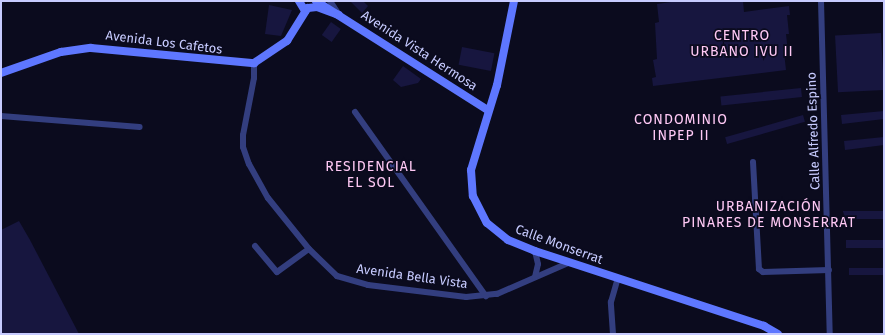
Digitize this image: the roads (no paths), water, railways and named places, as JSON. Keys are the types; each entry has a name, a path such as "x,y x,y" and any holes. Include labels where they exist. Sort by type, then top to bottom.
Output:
{"street":[{"path":"299,1 305,11"},
{"name":"Avenida Vista Hermosa","path":"316,1 488,110"},
{"path":"330,1 339,15"},
{"name":"Calle Monserrat","path":"514,1 497,85 472,161 473,196 478,210 493,229 508,240 568,263 618,278 775,333"},
{"name":"Calle Alfredo Espino","path":"821,1 830,334"},
{"path":"254,63 287,41 294,33 305,11 313,7 339,15"},
{"name":"Avenida Los Cafetos","path":"1,73 61,52 91,48 254,63"},
{"name":"Avenida Bella Vista","path":"254,63 254,78 244,128 245,154 260,186 309,249 337,276 368,285 466,297 486,296 497,294 568,263"},
{"path":"355,112 486,296"},
{"path":"1,116 140,127"},
{"path":"753,162 759,269 763,272 829,270"},
{"path":"255,246 278,272 309,249"},
{"path":"535,277 538,264 536,251"},
{"path":"613,334 611,302 618,278"}],"district":[{"name":"CENTRO URBANO IVU II","path":"742,44"},
{"name":"CONDOMINIO INPEP II","path":"681,128"},
{"name":"RESIDENCIAL EL SOL","path":"371,176"},
{"name":"URBANIZACIÓN PINARES DE MONSERRAT","path":"769,216"}]}
